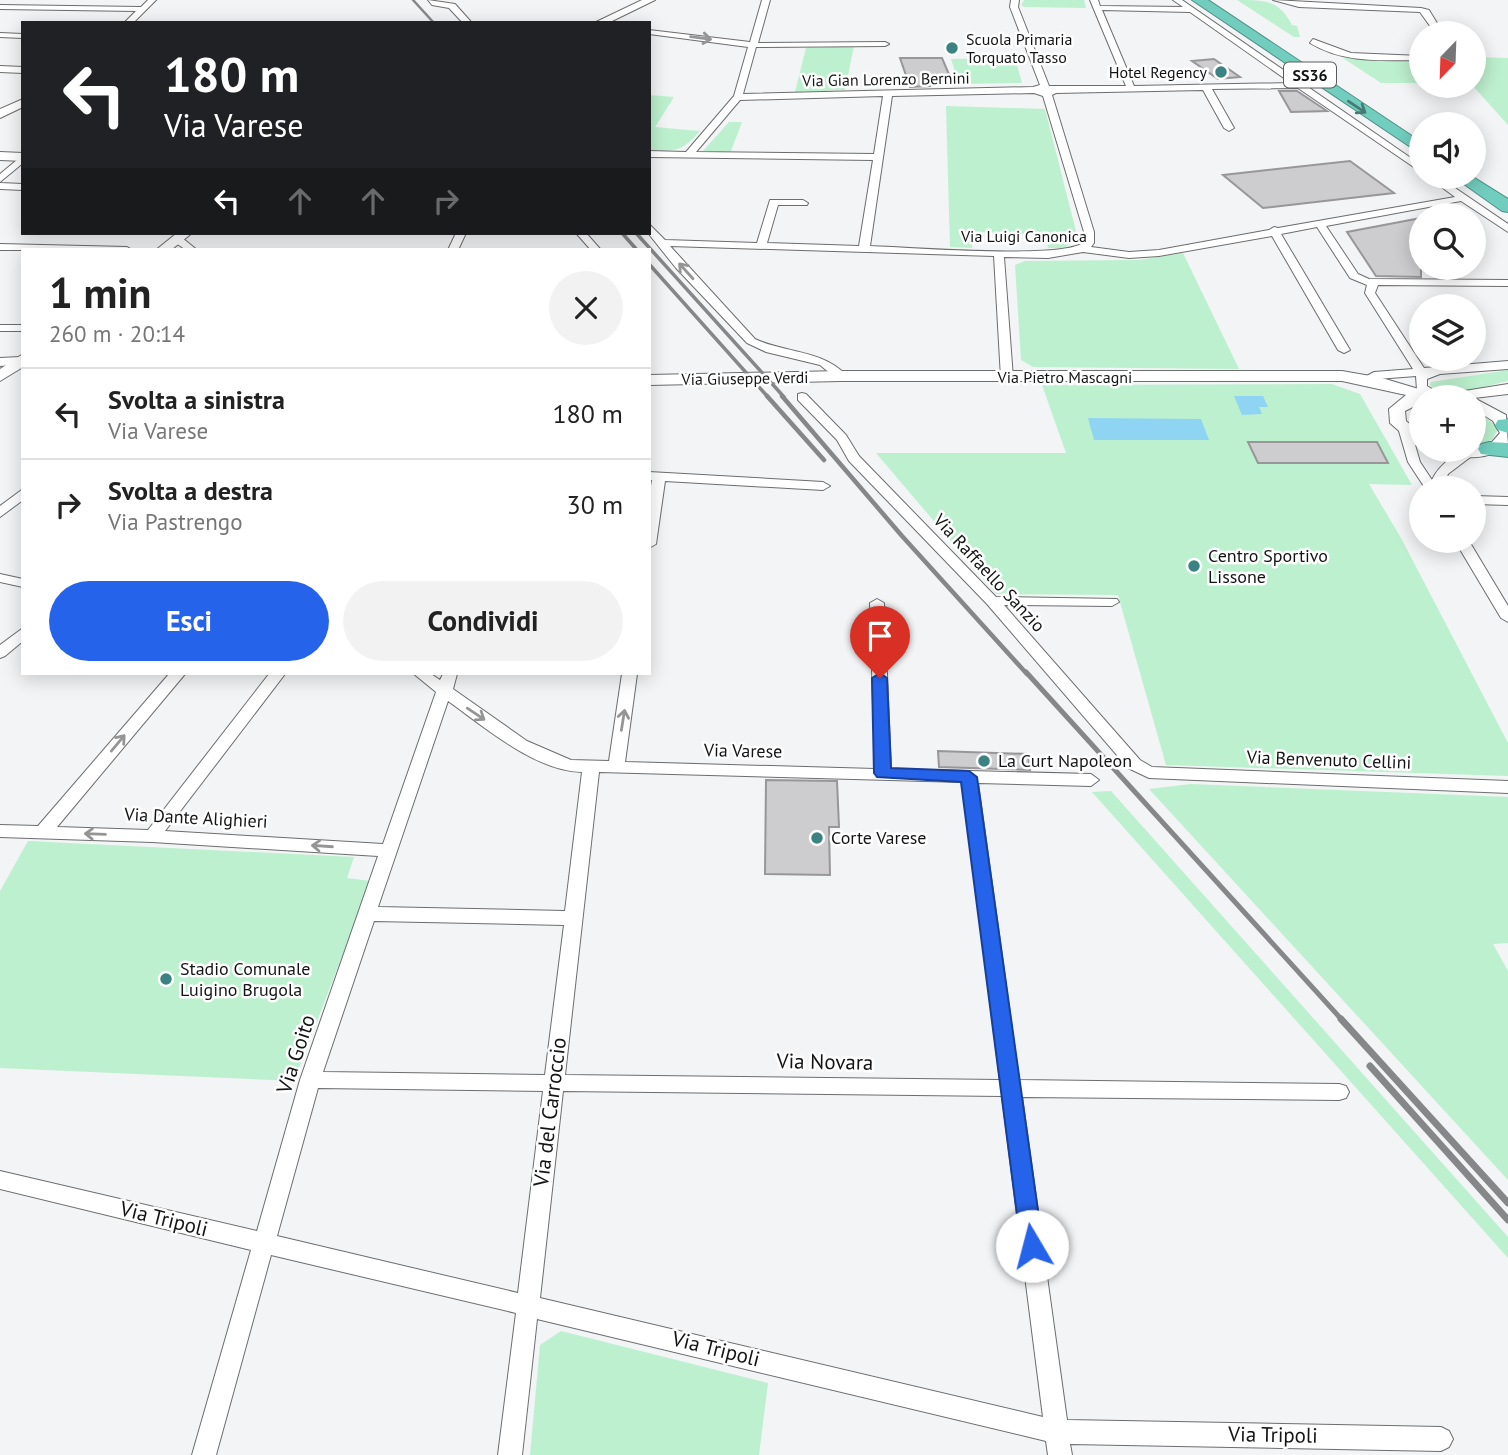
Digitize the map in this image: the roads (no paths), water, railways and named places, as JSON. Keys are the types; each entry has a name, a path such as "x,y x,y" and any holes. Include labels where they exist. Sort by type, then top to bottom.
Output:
{"highway":[{"name":"SS36","path":"1226,0 1409,123"},
{"name":"SS36","path":"1196,5 1409,141"},
{"path":"1486,173 1505,185"},
{"path":"1480,189 1508,207"}],"street":[{"path":"130,21 152,0"},
{"path":"432,0 452,6 466,21"},
{"path":"603,21 650,0"},
{"path":"689,154 738,97 766,0"},
{"path":"1003,0 1014,4 1045,90 1089,232 1089,243 1083,249"},
{"path":"1177,0 1196,5 1301,85 1409,161"},
{"path":"1277,0 1287,4 1411,9 1426,12 1432,21"},
{"path":"1406,0 1411,9"},
{"path":"1131,88 1095,4 1196,5"},
{"path":"0,7 142,9"},
{"path":"651,32 752,45 885,44"},
{"path":"0,35 21,36"},
{"path":"1313,41 1323,48 1344,55 1409,58"},
{"path":"0,69 21,70"},
{"name":"Via Gian Lorenzo Bernini","path":"738,97 1301,85"},
{"path":"1206,87 1229,128"},
{"path":"864,250 888,93"},
{"path":"0,114 21,103"},
{"path":"651,154 878,157"},
{"path":"0,156 21,157"},
{"path":"0,179 21,159"},
{"path":"0,186 21,187"},
{"path":"1450,189 1508,229"},
{"name":"Via Luigi Canonica","path":"663,243 1048,256 1083,249 1129,255 1159,253 1274,230 1463,198"},
{"path":"761,246 774,202 803,203"},
{"path":"1319,223 1354,276 1373,284 1508,283"},
{"path":"651,229 663,243"},
{"path":"1274,230 1344,351"},
{"path":"166,248 181,236"},
{"name":"Via Pietro Mascagni","path":"663,243 751,341 770,350 824,362 841,376 1342,376 1409,390"},
{"path":"0,247 42,248"},
{"path":"999,254 1007,378"},
{"path":"1373,284 1370,293 1420,372"},
{"path":"0,328 21,328"},
{"path":"0,362 21,360"},
{"path":"0,376 21,361"},
{"name":"Via Pietro Mascagni","path":"1486,367 1508,365"},
{"path":"1421,385 1421,377 1440,371"},
{"name":"Via Pietro Mascagni","path":"1367,381 1374,376 1440,371"},
{"name":"Via Giuseppe Verdi","path":"651,380 841,376"},
{"path":"1367,381 1375,387 1405,431 1414,462 1423,476"},
{"name":"Via Pietro Mascagni","path":"1486,393 1508,392 1505,423 1508,433 1505,440 1489,450"},
{"name":"Via Raffaello Sanzio","path":"802,397 842,438 854,458 992,601 1134,764 1149,772"},
{"name":"Via Pietro Mascagni","path":"1396,416 1397,409 1409,402"},
{"path":"1486,411 1505,423"},
{"path":"1405,431 1409,434"},
{"path":"1440,476 1448,465 1489,450"},
{"path":"651,517 654,476 823,486"},
{"path":"0,513 21,495"},
{"path":"1486,500 1508,501"},
{"path":"1469,553 1508,618"},
{"path":"0,578 21,583"},
{"path":"992,601 1112,602"},
{"path":"877,603 883,773"},
{"path":"0,653 21,635"},
{"path":"42,833 176,675"},
{"path":"152,836 276,675"},
{"name":"Via Varese","path":"424,675 447,683 522,745 569,766 1091,780"},
{"path":"616,767 630,675"},
{"name":"Via Goito","path":"204,1455 310,1080 447,683"},
{"name":"Via del Carroccio","path":"510,1455 591,768"},
{"name":"Via Benvenuto Cellini","path":"1149,772 1508,787"},
{"path":"969,777 1060,1455"},
{"name":"Via Dante Alighieri","path":"0,831 152,836 390,851"},
{"path":"368,914 574,918"},
{"name":"Via Novara","path":"310,1080 1339,1092"},
{"name":"Via Tripoli","path":"0,1180 1057,1432 1441,1439"}],"water":[{"path":"1234,396 1263,396 1268,407 1259,407 1262,414 1242,415"},
{"path":"1088,418 1201,419 1209,440 1094,440"}],"railway":[{"path":"413,0 432,21"},
{"path":"624,235 635,248"},
{"path":"638,235 650,248"},
{"path":"651,250 784,397"},
{"path":"651,266 768,397"},
{"path":"767,396 824,460"},
{"path":"782,396 902,536 1027,674"},
{"path":"1026,672 1343,1021"},
{"path":"1341,1019 1508,1203"},
{"path":"1370,1066 1508,1220"}],"place":[{"name":"Scuola Primaria Torquato Tasso","path":"952,48"},
{"name":"Hotel Regency","path":"1221,72"},
{"name":"Centro Sportivo Lissone","path":"1194,566"},
{"name":"La Curt Napoleon","path":"984,761"},
{"name":"Corte Varese","path":"817,838"},
{"name":"Stadio Comunale Luigino Brugola","path":"166,979"}]}
